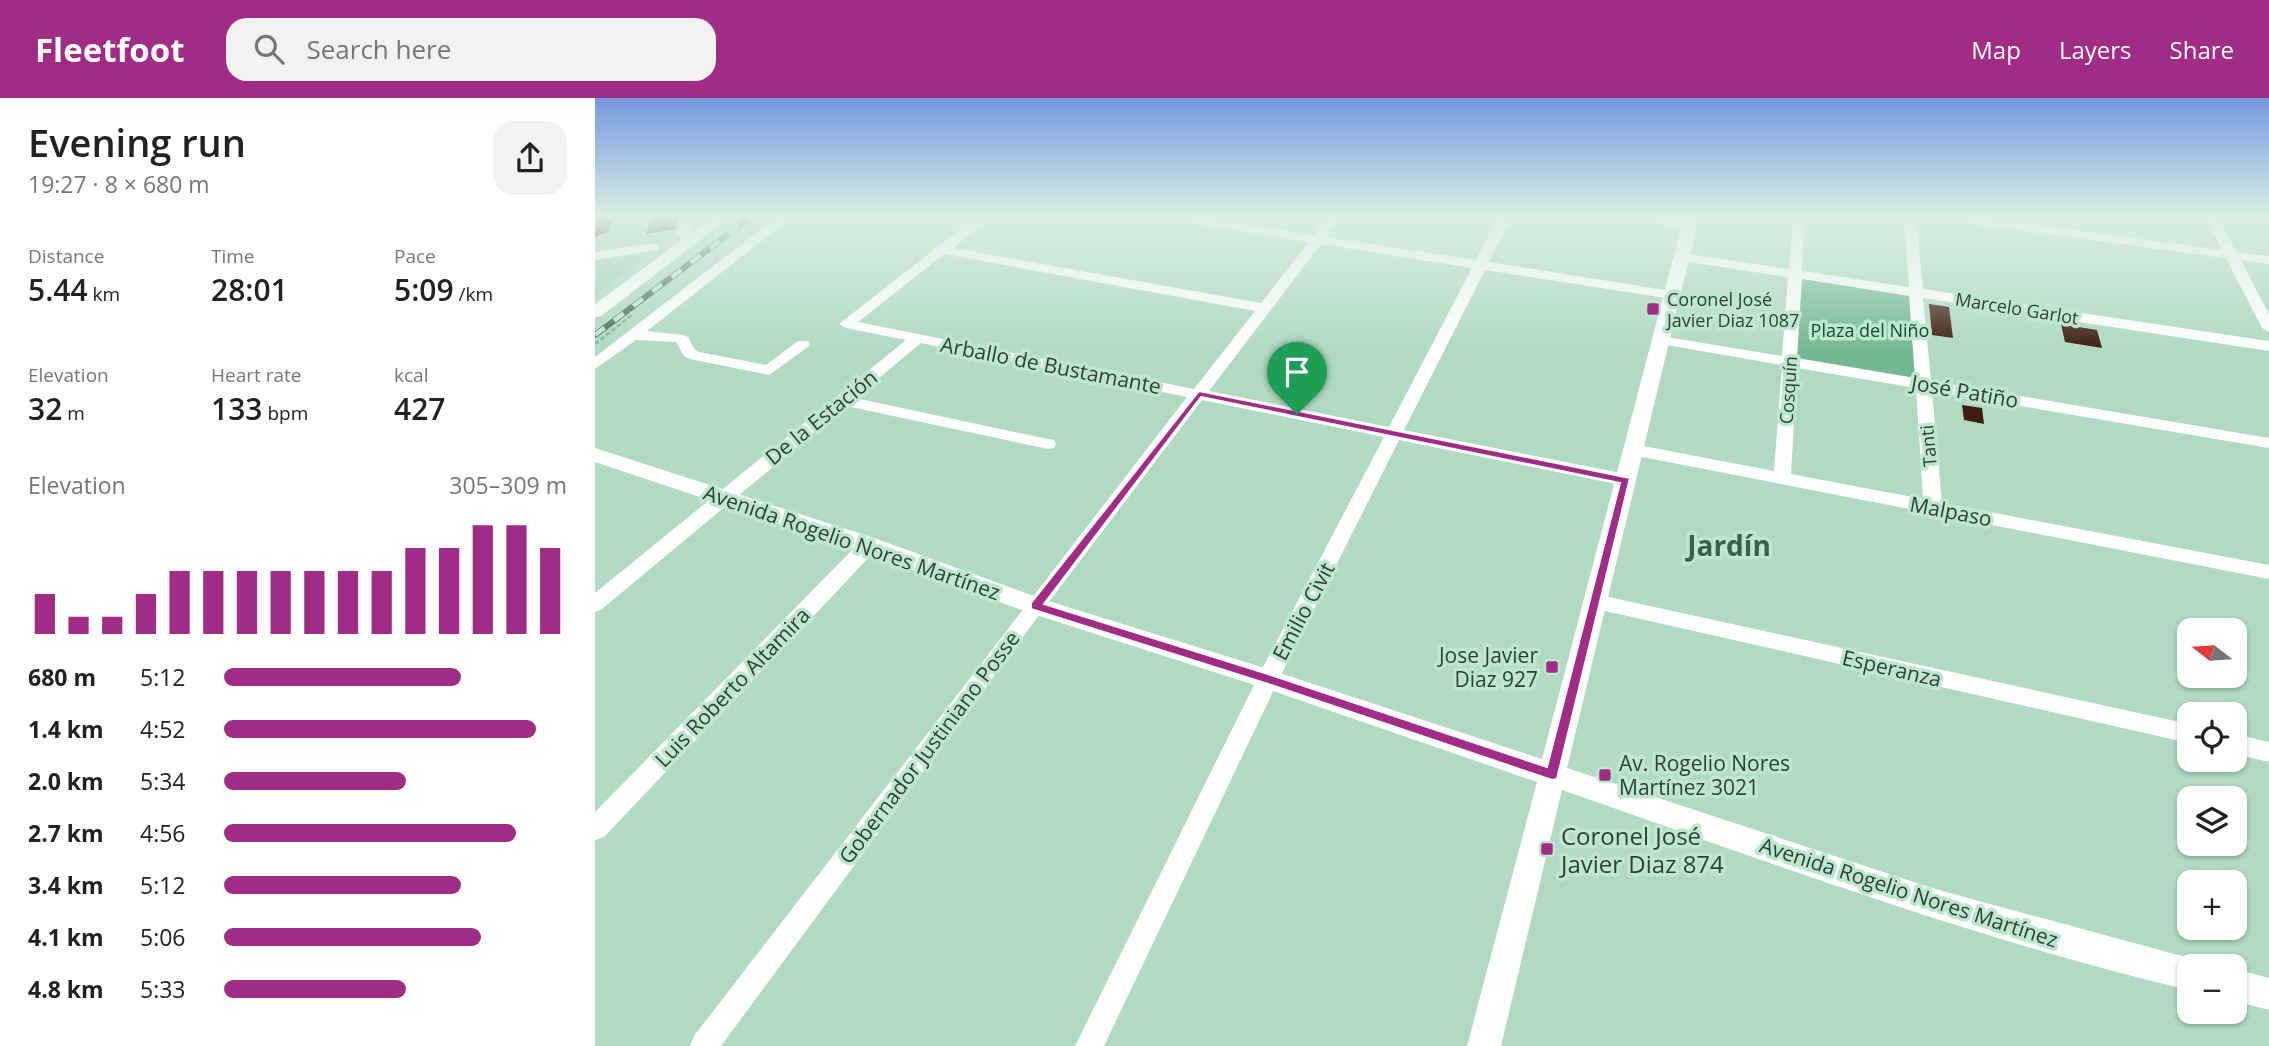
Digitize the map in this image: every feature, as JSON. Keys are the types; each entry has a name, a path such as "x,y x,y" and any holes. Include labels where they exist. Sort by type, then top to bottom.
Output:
{"main road":[{"path":"595,312 664,261"},
{"path":"1484,1046 1681,261"},
{"name":"Avenida Rogelio Nores Martínez","path":"595,454 869,545 1035,606 1268,679 1935,904 2011,928 2177,971"},
{"path":"2247,988 2269,994"}],"street":[{"path":"595,364 729,261"},
{"name":"Arballo de Bustamante","path":"928,261 846,324 1626,480"},
{"path":"1005,261 1265,308"},
{"name":"Gobernador Justiniano Posse","path":"704,1046 1035,606 1301,261"},
{"path":"1451,261 1672,295"},
{"name":"Emilio Civit","path":"1089,1046 1268,679 1483,261"},
{"name":"Marcelo Garlot","path":"1710,261 2269,346"},
{"name":"Cosquín","path":"1782,478 1797,261"},
{"name":"Tanti","path":"1913,261 1933,508"},
{"path":"2235,261 2269,328"},
{"path":"633,335 678,338 683,340 689,354 769,370 803,344"},
{"name":"De la Estación","path":"595,604 918,338"},
{"name":"José Patiño","path":"1661,340 2269,443"},
{"path":"842,400 1048,444"},
{"name":"Malpaso","path":"1633,450 2269,572"},
{"name":"Luis Roberto Altamira","path":"595,829 869,545"},
{"name":"Esperanza","path":"1595,602 2177,731"},
{"path":"2247,747 2269,752"}],"shaded area":[{"path":"595,261 640,261 595,295"}],"green space":[{"name":"Plaza del Niño","path":"1796,274 1916,293 1923,384 1790,361"}],"building":[{"path":"1929,304 1949,307 1953,338 1932,335"},
{"path":"2061,324 2097,330 2102,348 2065,342"},
{"path":"1962,405 1982,408 1984,424 1964,420"}],"railway":[{"path":"595,335 693,261"}],"place":[{"name":"Coronel José Javier Diaz 1087","path":"1653,309"},
{"name":"Jose Javier Diaz 927","path":"1552,667"},
{"name":"Av. Rogelio Nores Martínez 3021","path":"1605,775"},
{"name":"Coronel José Javier Diaz 874","path":"1547,849"}],"district":[{"name":"Jardín","path":"1729,545"}],"route":[{"path":"1199,394 1297,414 1626,480 1552,774 1268,679 1035,606 1199,394"}]}
